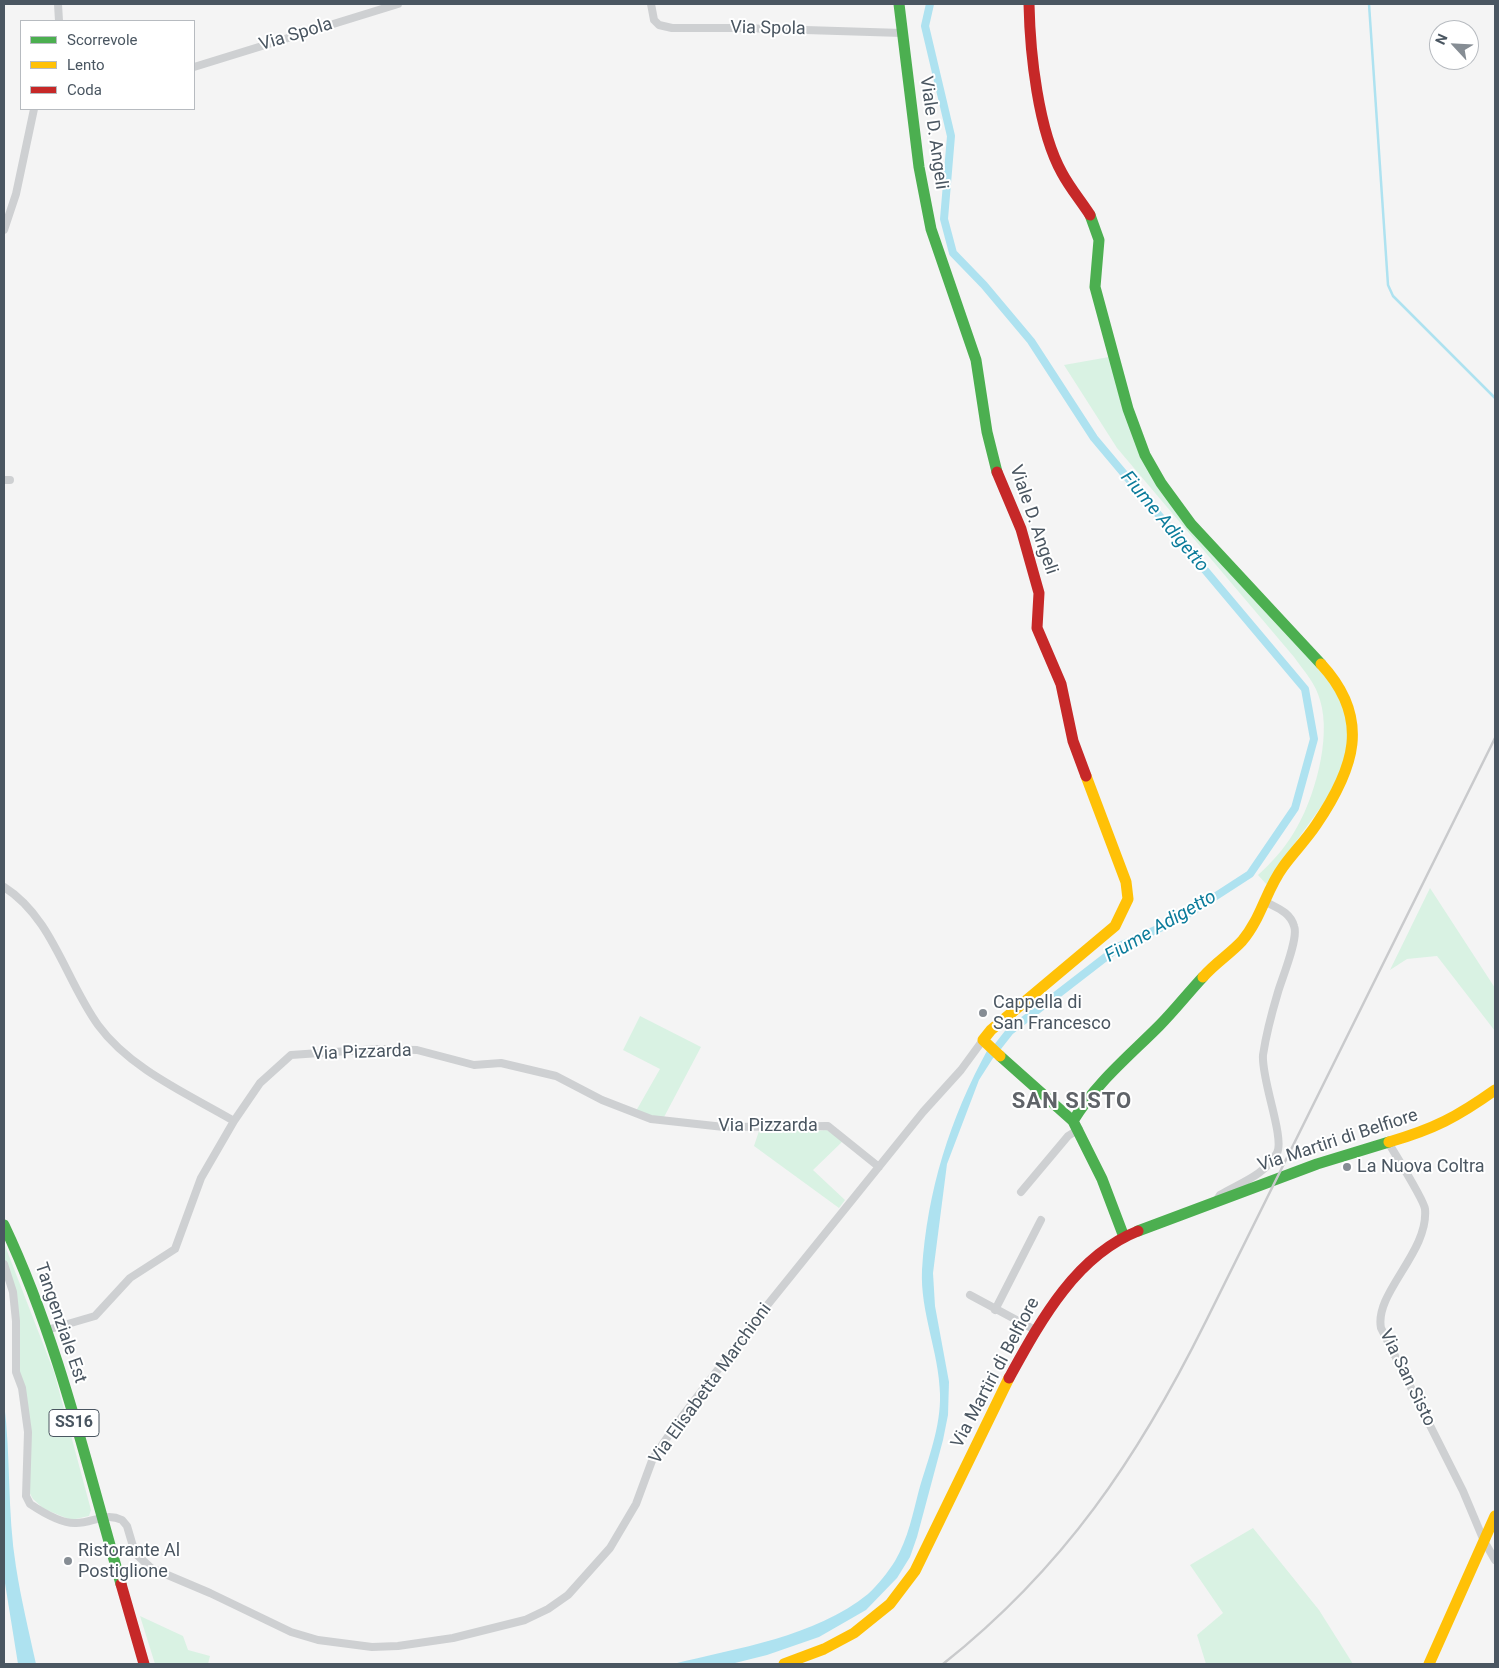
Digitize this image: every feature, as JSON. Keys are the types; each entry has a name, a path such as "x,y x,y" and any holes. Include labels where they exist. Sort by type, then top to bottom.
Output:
{"street":[{"path":"58,4 59,20"},
{"name":"Via Spola","path":"195,67 398,4"},
{"name":"Via Spola","path":"652,4 654,20 659,25 672,28 902,33"},
{"name":"Viale D. Angeli","path":"899,4 919,167 931,229 976,360 986,432 997,473 1021,529 1039,593 1038,628 1048,658 1061,684 1073,741 1126,882 1128,898 1115,926 991,1030 986,1043"},
{"path":"1021,1192 1068,1136 1076,1125 1087,1098 1107,1075 1160,1025 1214,964 1242,941 1258,918 1280,871 1297,847 1315,827 1336,793 1346,770 1352,747 1354,725 1345,696 1327,670 1191,524 1161,483 1145,455 1128,409 1095,287 1094,272 1098,235 1095,224 1058,165 1044,115 1030,46 1029,4"},
{"path":"4,230 16,194 34,110"},
{"path":"4,887 32,913 46,932 72,983 98,1025 120,1050 234,1121"},
{"path":"1216,1201 1220,1195 1265,1170 1278,1151 1278,1136 1266,1088 1263,1056 1277,993 1291,953 1295,927 1288,914 1266,902"},
{"path":"986,1043 1076,1125 1102,1179 1124,1238"},
{"name":"Via Elisabetta Marchioni","path":"101,1517 122,1520 127,1526 135,1553 151,1568 210,1593 291,1632 318,1640 372,1648 398,1646 453,1638 525,1620 548,1609 568,1595 610,1548 636,1504 653,1458 761,1313 879,1167 986,1043"},
{"name":"Via Pizzarda","path":"47,1330 95,1316 130,1278 175,1249 201,1178 234,1121 260,1083 291,1055 376,1049 417,1050 474,1065 501,1063 556,1076 602,1100 651,1119 724,1127 828,1126 879,1167"},
{"name":"Via Martiri di Belfiore","path":"784,1664 824,1649 854,1634 890,1604 915,1571 995,1405 1035,1330 1056,1299 1100,1253 1124,1238 1216,1201 1317,1164 1433,1128 1462,1114 1495,1090"},
{"name":"Via San Sisto","path":"1388,1142 1425,1207 1422,1233 1408,1264 1381,1309 1379,1318 1380,1328 1463,1491 1484,1541 1495,1560"},
{"path":"995,1310 1041,1220"},
{"name":"Tangenziale Est","path":"4,1225 21,1261 47,1330 144,1664"},
{"path":"4,1264 13,1292 16,1321 16,1372 22,1388 28,1432 26,1496 30,1504 69,1522 77,1524 101,1517"},
{"path":"970,1295 1035,1330"},
{"path":"1429,1664 1495,1516"}],"green space":[{"path":"1109,357 1121,403 1167,488 1340,693 1353,742 1331,793 1287,854 1269,887 1258,875 1277,856 1293,834 1308,804 1319,769 1324,732 1320,700 1313,683 1294,657 1117,448 1064,365"},
{"path":"1430,888 1495,988 1495,1031 1437,956 1407,959 1390,970"},
{"path":"640,1016 701,1047 663,1119 636,1111 660,1069 623,1050"},
{"path":"761,1125 809,1125 812,1131 827,1130 843,1141 813,1170 845,1200 839,1208 754,1146"},
{"path":"4,1243 54,1372 91,1510 89,1516 71,1520 44,1509 33,1499 28,1490 30,1458 18,1372 18,1322 4,1261"},
{"path":"1253,1528 1319,1610 1353,1664 1206,1664 1197,1635 1223,1613 1190,1565"},
{"path":"140,1616 183,1636 188,1650 210,1656 208,1664 155,1664"}],"water":[{"path":"988,1049 995,1055 979,1080 947,1164 933,1273 935,1306 949,1382 948,1415 943,1440 910,1557 897,1578 866,1610 819,1637 767,1655 731,1664 673,1664 775,1639 824,1621 847,1609 868,1594 886,1574 900,1553 910,1526 933,1443 940,1406 939,1378 922,1286 922,1270 929,1212 935,1184 952,1128 974,1075"},
{"path":"4,1402 13,1546 20,1591 36,1664 18,1664 4,1577"}],"waterway":[{"name":"Fiume Adigetto","path":"930,4 925,26 951,136 944,219 953,253 984,285 1031,341 1094,438 1305,689 1314,739 1295,808 1250,874 1182,918 1120,946 1010,1031 992,1054"},
{"path":"1369,4 1388,285 1393,296 1495,398"}],"railway":[{"path":"943,1664 1026,1589 1061,1549 1094,1508 1125,1464 1153,1419 1206,1321 1495,738"}],"traffic: fast":[{"path":"899,4 919,167 931,229 976,360 987,432 997,472"},
{"path":"1090,215 1099,240 1095,287 1128,409 1145,455 1161,483 1191,524 1321,664"},
{"path":"1073,1121 1102,1082 1165,1020 1203,977"},
{"path":"1000,1056 1073,1121 1102,1179 1124,1237"},
{"path":"1138,1231 1317,1164 1389,1142"},
{"path":"4,1225 23,1268 56,1357 121,1584"}],"traffic: slow":[{"path":"1203,977 1237,946 1249,932 1277,876 1312,831 1340,784 1348,764 1352,744 1352,724 1347,704 1337,684 1321,664"},
{"path":"1000,1056 983,1040 991,1030 1115,926 1128,899 1126,882 1086,776"},
{"path":"1389,1142 1445,1121 1469,1108 1495,1090"},
{"path":"784,1664 824,1649 854,1633 890,1604 915,1571 1009,1378"},
{"path":"1429,1664 1495,1516"}],"traffic: jam":[{"path":"1029,4 1031,45 1037,91 1047,135 1062,173 1090,215"},
{"path":"997,472 1021,529 1039,593 1037,628 1061,684 1073,741 1086,776"},
{"path":"1009,1378 1047,1313 1078,1274 1116,1242 1138,1231"},
{"path":"121,1584 144,1664"}],"place":[{"name":"Cappella di San Francesco","path":"983,1013"},
{"name":"La Nuova Coltra","path":"1347,1167"},
{"name":"Ristorante Al Postiglione","path":"68,1561"}],"district":[{"name":"SAN SISTO","path":"1072,1102"}]}
